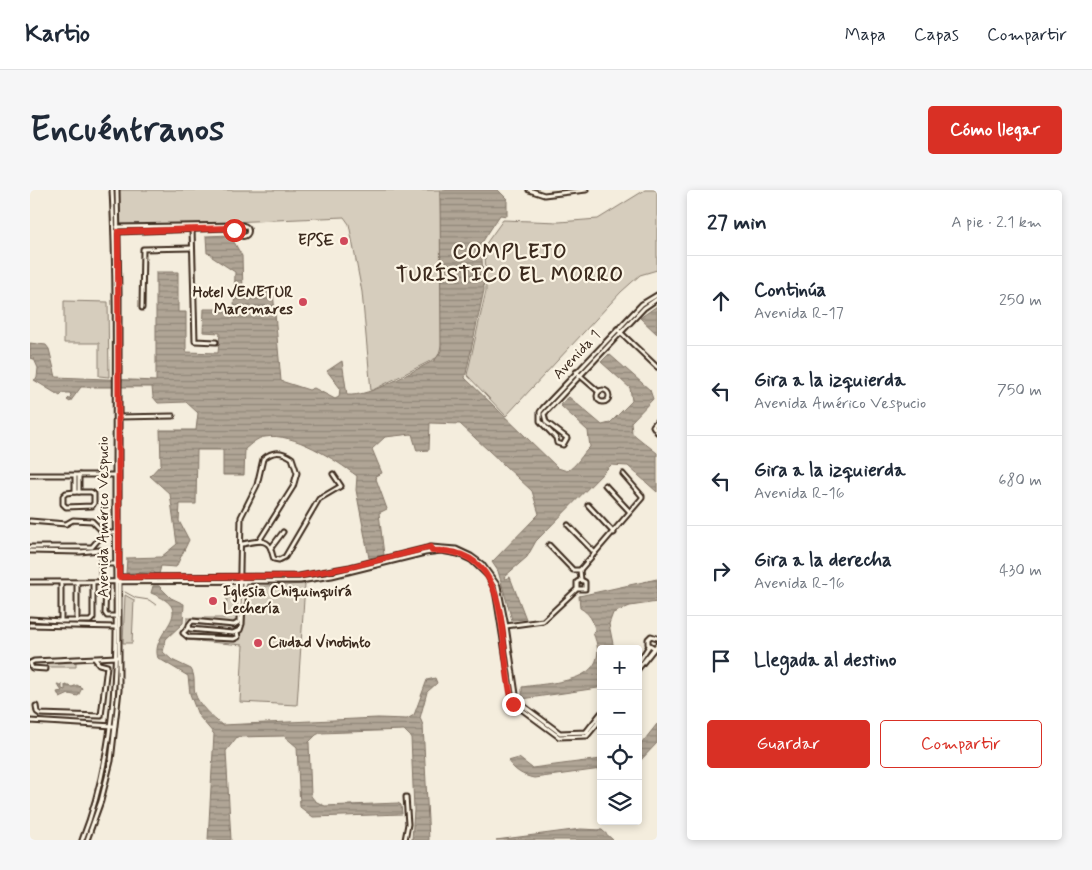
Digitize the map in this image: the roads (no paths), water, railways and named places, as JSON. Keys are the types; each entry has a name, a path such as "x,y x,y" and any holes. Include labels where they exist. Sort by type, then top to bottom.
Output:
{"street":[{"name":"Avenida Américo Vespucio","path":"112,190 116,227"},
{"name":"Avenida Américo Vespucio","path":"87,840 106,782 114,726 118,657 117,190"},
{"path":"530,190 544,195 586,190"},
{"path":"116,227 227,226 241,236 248,234 247,227 242,225 227,226 192,229 116,232"},
{"path":"238,233 238,227 242,225"},
{"path":"192,229 195,341 216,342"},
{"path":"142,308 143,250 192,248"},
{"name":"Avenida 1","path":"652,300 657,295"},
{"name":"Avenida 1","path":"556,438 542,425 540,417 543,408 580,376 642,304 657,299"},
{"path":"618,331 657,367"},
{"name":"Avenida 1","path":"560,434 546,422 543,416 576,372 618,331"},
{"path":"593,354 596,358"},
{"path":"576,372 599,392"},
{"name":"Avenida Américo Vespucio","path":"116,391 118,417 117,475"},
{"path":"118,417 173,416"},
{"path":"657,421 653,426 657,432"},
{"path":"560,434 567,438 566,444 557,444 556,438 560,434"},
{"path":"242,580 240,619 237,624 200,623 194,621 190,623 183,633 188,637 236,639 237,632 242,624 242,580 242,544 241,517 257,485 260,464 266,456 281,452 292,458 297,473 293,486 259,541"},
{"path":"242,544 259,541 267,544 274,559 279,560 285,557 319,499 341,486 333,474"},
{"path":"578,570 614,533 642,497 623,474"},
{"path":"30,475 117,475"},
{"path":"77,475 77,492"},
{"path":"605,485 630,512"},
{"path":"77,492 91,492 94,494 92,506 66,507 63,496 66,493 77,492"},
{"path":"588,505 614,533"},
{"path":"30,521 66,524 73,520 92,521 104,533 117,533"},
{"path":"568,525 595,553"},
{"path":"270,548 283,532"},
{"path":"30,547 92,546 104,533"},
{"name":"Avenida Américo Vespucio","path":"117,533 115,626 118,657"},
{"path":"549,546 573,570 578,570"},
{"path":"30,582 106,583 117,580 315,579 431,549 458,554 471,560 483,570 495,590 504,626 515,702 559,737 587,736 597,724"},
{"path":"30,551 80,552 100,550 102,553 101,574"},
{"path":"101,564 115,564"},
{"path":"504,626 543,621 577,589 576,586 580,580 578,570"},
{"path":"577,589 582,590 586,587 586,583 580,580"},
{"path":"61,583 61,621"},
{"path":"77,583 77,621"},
{"path":"30,619 90,621 93,618 93,583"},
{"path":"106,583 104,613 107,616 115,616"},
{"path":"30,625 115,626 119,629"},
{"path":"189,627 196,631 237,632"},
{"path":"653,646 647,642 649,638 657,638"},
{"path":"642,658 653,646"},
{"path":"642,663 653,646"},
{"path":"46,669 32,668 30,663 34,661 118,657"},
{"path":"36,706 40,714 98,717 103,713 107,666 99,664 94,659"},
{"path":"515,702 560,733 586,732 597,718"},
{"path":"68,715 68,722"},
{"path":"30,721 114,726"},
{"name":"Avenida Américo Vespucio","path":"82,840 101,785 114,726"},
{"path":"405,840 408,824 406,796"}],"waterway":[{"path":"125,592 136,598 149,600 156,605"}],"place":[{"name":"EPSE","path":"344,241"},
{"name":"Hotel VENETUR Maremares","path":"303,302"},
{"name":"Iglesia Chiquinquirá Lechería","path":"213,601"},
{"name":"Ciudad Vinotinto","path":"258,643"}],"district":[{"name":"COMPLEJO TURÍSTICO EL MORRO","path":"510,264"}]}
